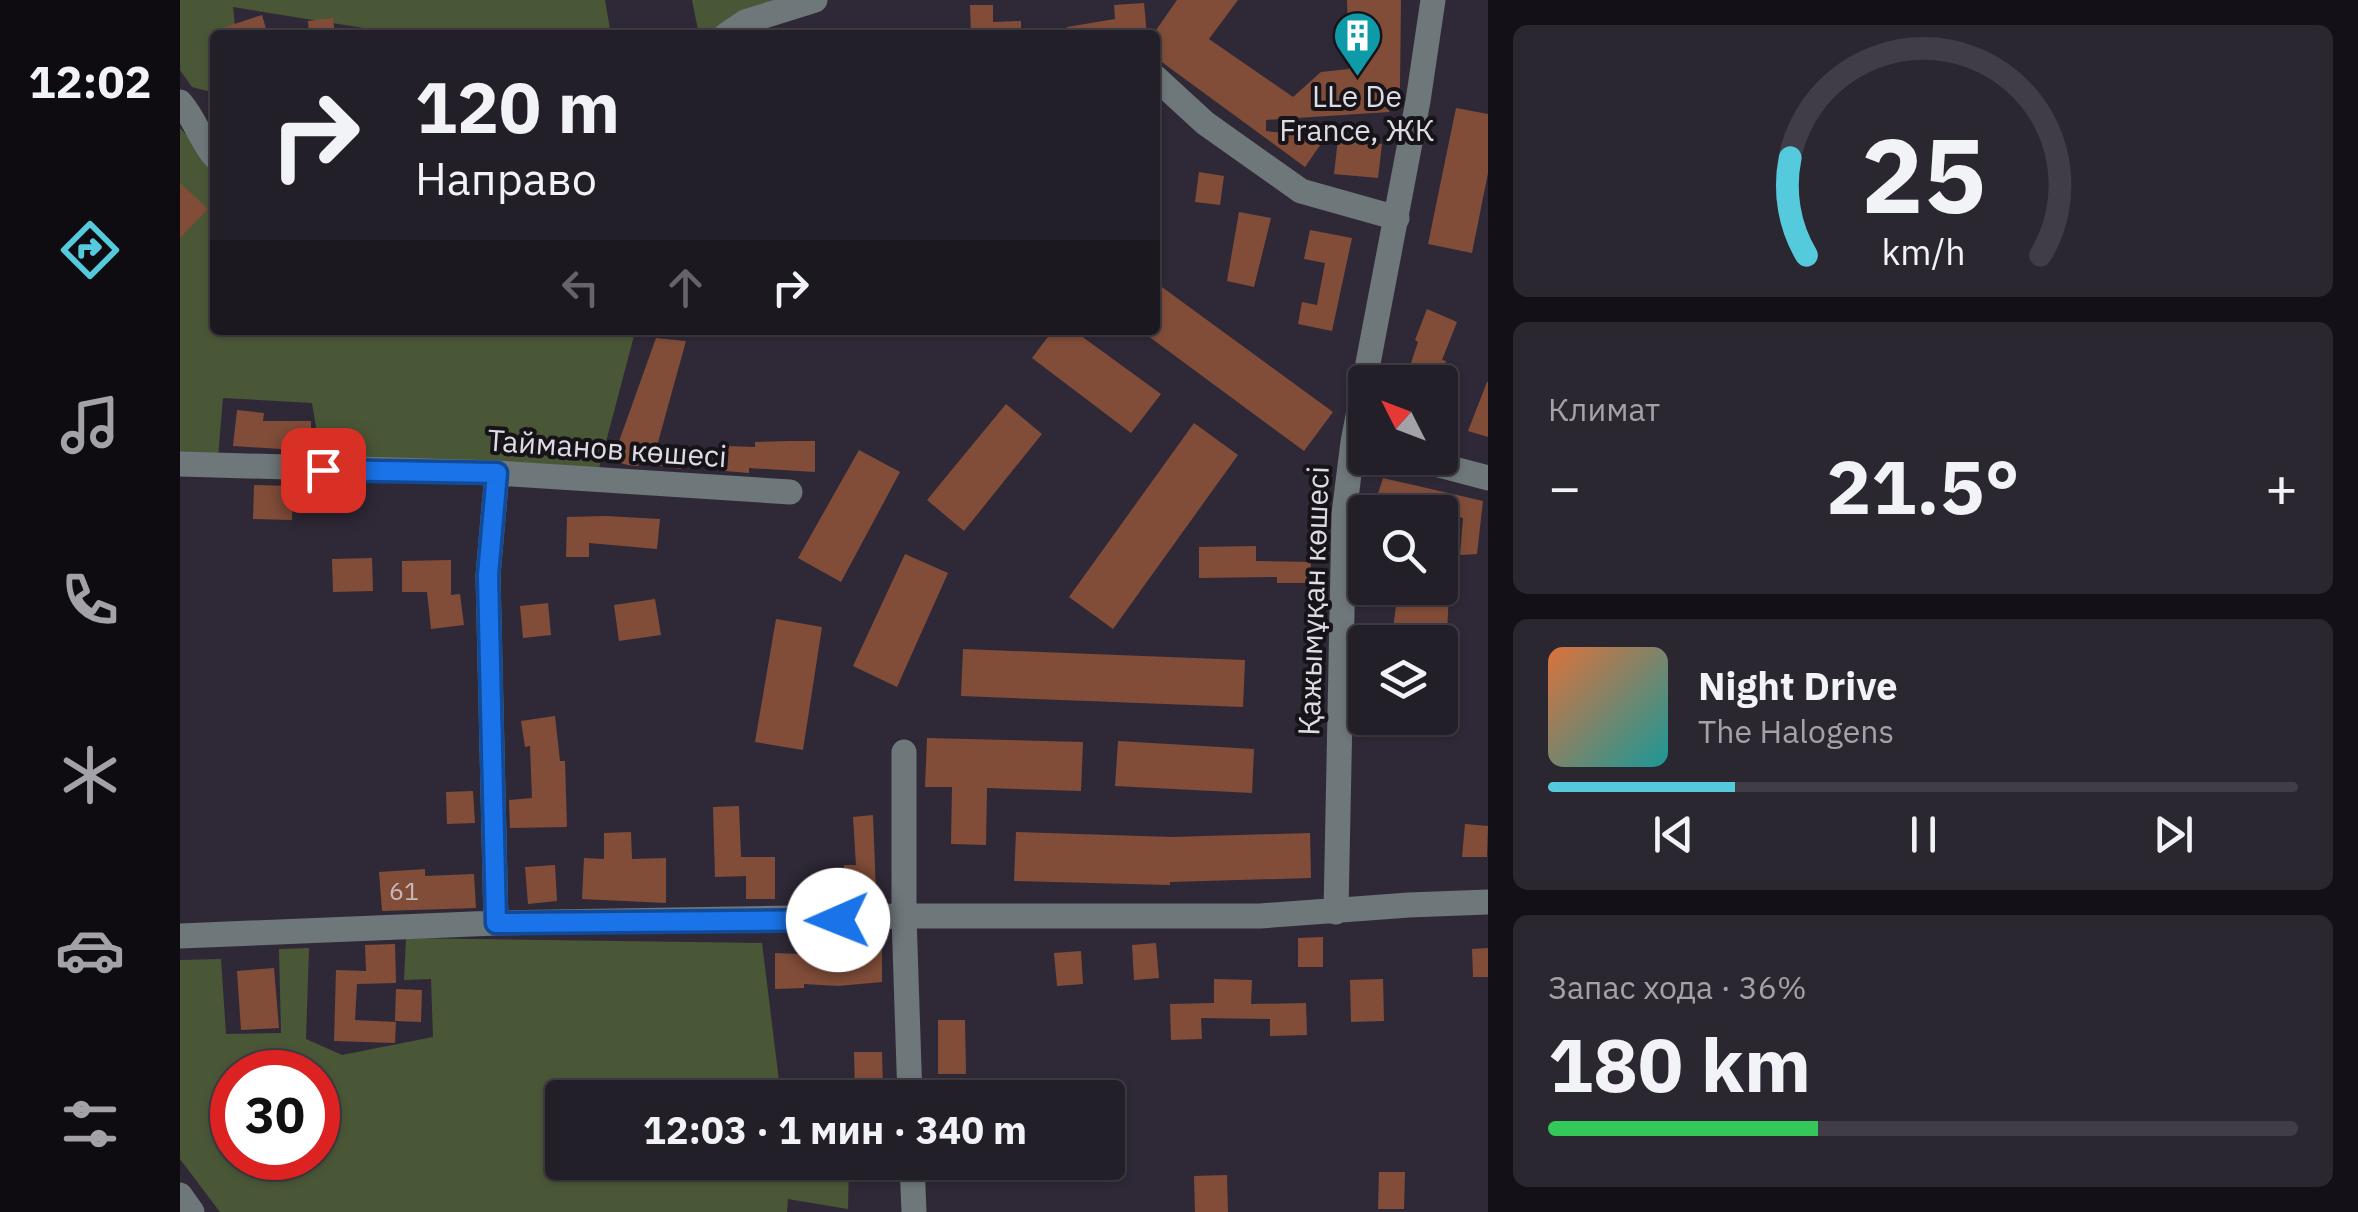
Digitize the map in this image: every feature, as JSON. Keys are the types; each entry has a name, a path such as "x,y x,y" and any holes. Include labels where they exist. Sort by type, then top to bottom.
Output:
{"street":[{"path":"733,30 745,22 815,0"},
{"name":"Қажымұқан көшесі","path":"1372,365 1434,0"},
{"path":"1160,82 1206,124 1301,190 1397,218"},
{"path":"196,110 203,142 210,151"},
{"name":"Тайманов көшесі","path":"180,464 497,473 790,492"},
{"path":"1458,470 1488,478"},
{"path":"496,923 488,575 497,473"},
{"name":"Қажымұқан көшесі","path":"1336,912 1344,514 1352,475"},
{"path":"904,752 909,1080"},
{"path":"180,936 496,923 904,916 1260,916 1488,902"},
{"path":"913,1180 914,1212"},
{"path":"180,1196 192,1212"}],"green space":[{"path":"180,0 605,0 610,30 376,30 233,7 235,30 210,30 210,92 192,87 180,70"},
{"path":"692,0 782,0 729,30 698,30"},
{"path":"180,128 210,160 210,335 634,335 598,472 323,470 312,403 223,398 218,457 180,453"},
{"path":"406,938 762,943 779,1080 545,1080 545,1180 849,1180 848,1209 788,1199 787,1212 220,1212 180,1159 180,960 221,959 226,1034 281,1033 279,949 309,948 306,1039 331,1050 210,1050 210,1180 340,1180 340,1054 433,1037 431,979 404,980"}],"building":[{"name":"LLe De France, ЖК","path":"1177,0 1238,0 1209,39 1293,97 1321,72 1349,69 1347,0 1401,0 1400,87 1389,112 1266,120 1266,131 1325,138 1305,167 1160,61 1160,30 1156,30"},
{"path":"1144,3 1147,30 1067,30 1067,27 1115,19 1114,5"},
{"path":"970,5 993,5 993,22 1021,21 1021,30 971,30"},
{"path":"262,15 266,30 216,30"},
{"path":"333,18 334,30 309,30 308,21"},
{"path":"1456,108 1488,114 1488,173 1472,253 1428,244"},
{"path":"1338,139 1382,144 1378,178 1334,174"},
{"path":"1199,172 1224,176 1220,205 1195,202"},
{"path":"180,183 208,209 180,238"},
{"path":"1239,212 1271,218 1254,287 1227,281"},
{"path":"1310,230 1352,238 1332,331 1298,324 1302,302 1317,305 1325,263 1304,259"},
{"path":"1160,286 1333,412 1304,451 1147,335 1160,335"},
{"path":"1427,309 1457,322 1442,360 1446,361 1445,365 1410,365 1418,342 1415,340"},
{"path":"1049,335 1080,335 1161,394 1131,433 1032,358"},
{"path":"656,338 686,341 657,446 684,450 681,469 612,461"},
{"path":"1488,382 1488,437 1468,431"},
{"path":"1006,404 1042,434 964,531 927,500"},
{"path":"237,410 264,413 263,421 311,421 311,451 233,446"},
{"path":"1194,423 1238,455 1113,629 1069,597"},
{"path":"815,441 815,472 749,468 749,473 725,471 726,446"},
{"path":"859,450 900,472 841,582 798,558"},
{"path":"1383,478 1457,495 1378,495"},
{"path":"254,485 293,486 292,520 253,519"},
{"path":"1458,495 1483,501 1477,554 1460,555 1463,518 1458,517"},
{"path":"567,517 660,519 657,549 589,543 589,557 566,557"},
{"path":"1256,546 1256,561 1311,562 1310,583 1277,583 1277,577 1199,578 1199,547"},
{"path":"905,554 948,573 897,687 853,666"},
{"path":"372,558 373,591 333,592 332,559"},
{"path":"451,560 451,595 460,594 464,625 431,629 427,592 402,592 402,561"},
{"path":"655,599 661,635 619,641 614,605"},
{"path":"548,603 551,635 523,638 520,606"},
{"path":"1448,605 1447,625 1394,625 1396,606"},
{"path":"776,619 822,627 803,750 755,742"},
{"path":"963,649 1245,660 1243,707 961,696"},
{"path":"555,716 560,761 565,761 567,827 510,828 509,800 532,798 530,746 525,747 521,721"},
{"path":"927,738 1083,742 1081,791 987,788 986,845 951,844 952,787 925,787"},
{"path":"1118,741 1254,749 1252,793 1115,786"},
{"path":"473,791 475,823 447,824 446,792"},
{"path":"739,806 741,857 775,857 775,899 746,899 746,876 715,877 713,807"},
{"path":"873,815 876,893 844,893 844,865 856,865 853,817"},
{"path":"1465,824 1488,826 1487,857 1462,857"},
{"path":"631,832 632,859 666,858 666,903 582,899 584,858 604,859 604,833"},
{"path":"1016,832 1172,837 1310,833 1311,878 1170,885 1014,881"},
{"path":"555,865 557,901 528,904 525,867"},
{"path":"425,869 425,876 474,874 476,908 382,911 379,872"},
{"path":"1323,937 1323,967 1298,967 1298,938"},
{"path":"1156,943 1159,978 1134,980 1132,945"},
{"path":"395,944 396,983 357,984 355,1020 396,1022 395,1043 334,1041 336,970 366,971 365,945"},
{"path":"1488,948 1488,977 1473,977 1472,949"},
{"path":"882,950 882,982 804,984 804,988 775,989 775,953 848,956 848,951"},
{"path":"1081,951 1083,984 1057,986 1054,953"},
{"path":"274,968 279,1028 241,1030 237,971"},
{"path":"1214,979 1252,980 1251,1004 1306,1003 1307,1035 1270,1036 1270,1019 1201,1018 1202,1039 1171,1040 1170,1004 1214,1003"},
{"path":"1383,979 1384,1021 1351,1022 1350,980"},
{"path":"396,989 422,990 421,1022 395,1021"},
{"path":"938,1020 965,1020 966,1074 938,1074"},
{"path":"854,1052 882,1052 883,1080 855,1080"},
{"path":"1379,1172 1405,1172 1404,1209 1378,1209"},
{"path":"1227,1175 1228,1212 1195,1212 1194,1176"}],"place":[{"name":"LLe De France, ЖК","path":"1357,78"}],"route":[{"path":"323,470 497,473 488,575 496,923 838,920"}]}
